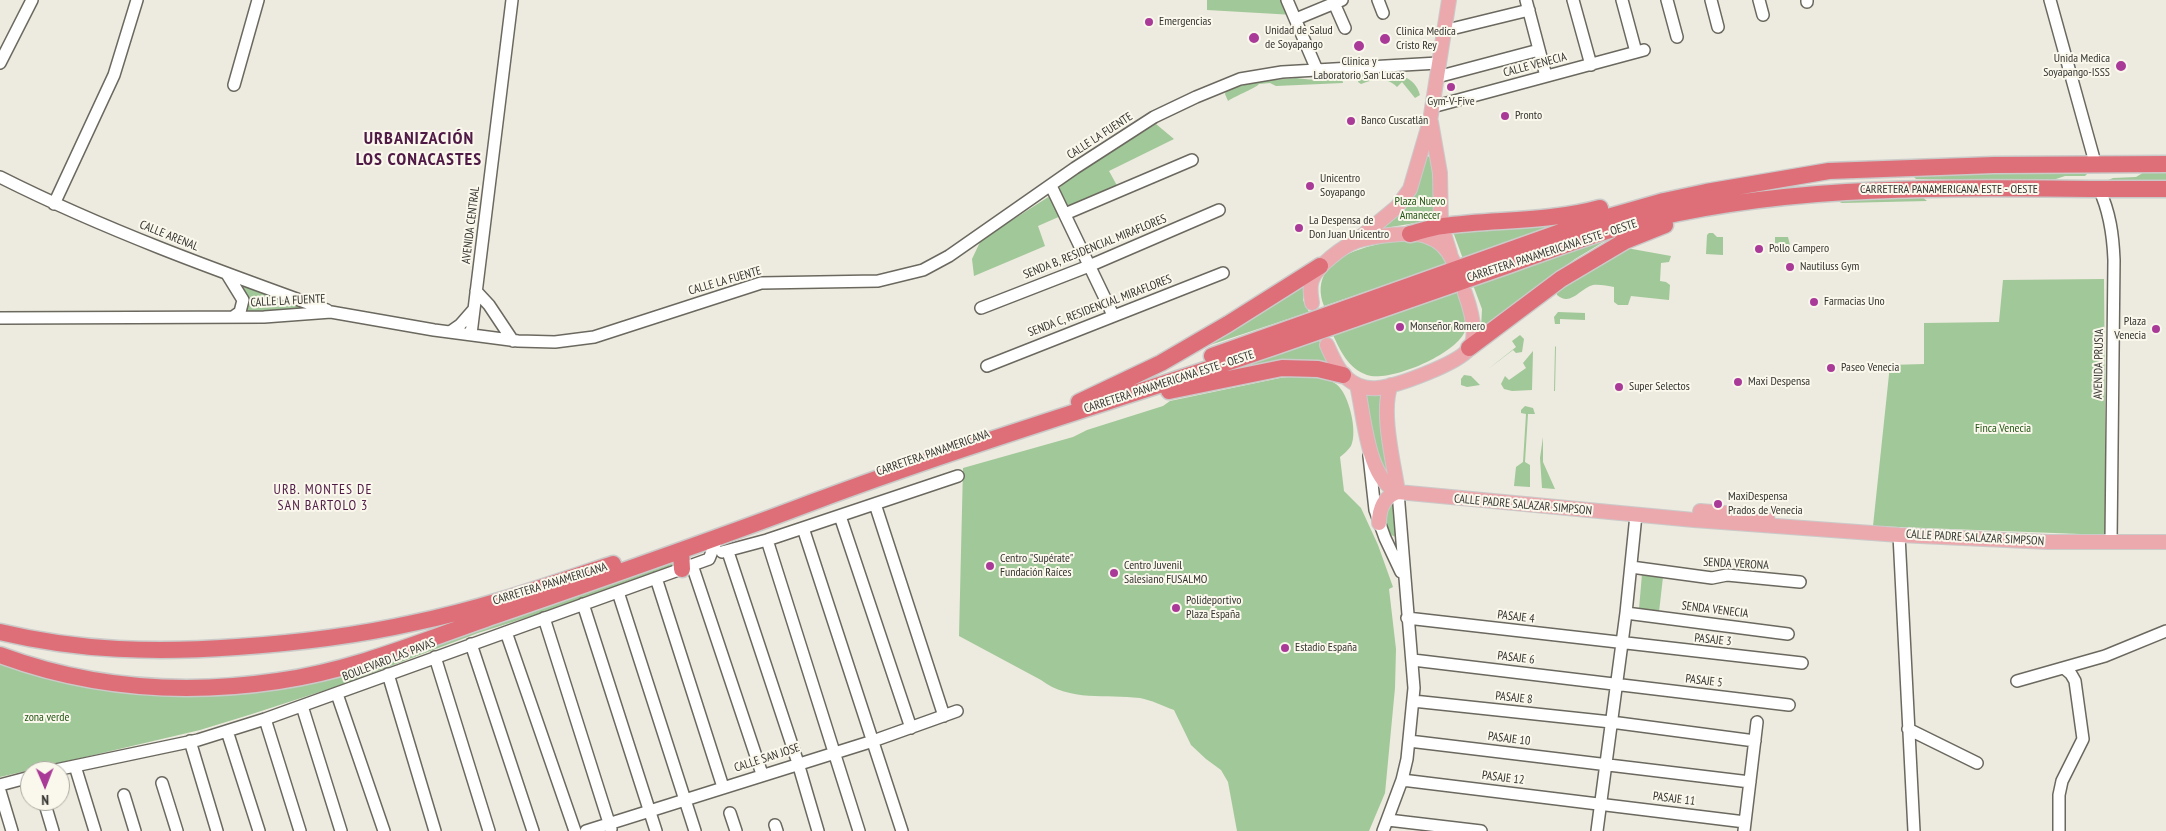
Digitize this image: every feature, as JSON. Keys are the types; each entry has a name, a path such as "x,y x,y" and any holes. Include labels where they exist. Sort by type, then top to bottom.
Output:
{"highway":[{"name":"CARRETERA PANAMERICANA ESTE - OESTE","path":"1078,403 1580,225 1640,207 1698,194 1829,171 1947,166 2166,164"},
{"path":"2099,189 2101,182 2110,176 2137,174 2140,172 2140,165"},
{"path":"2006,190 2011,186 2086,184 2096,178 2098,174 2096,166"},
{"path":"1410,234 1441,226 1582,213 1631,200 1720,182 1797,170 1829,171"},
{"name":"CARRETERA PANAMERICANA ESTE - OESTE","path":"1048,422 1273,347 1603,232 1656,218 1737,202 1786,195 1876,189 2166,189"},
{"path":"1469,348 1561,279 1611,249 1667,224 1737,202"},
{"path":"1078,403 1160,363 1228,324 1320,266"},
{"path":"1048,422 1097,411 1157,393 1282,368 1318,369 1343,375"},
{"name":"CARRETERA PANAMERICANA","path":"0,632 75,647 114,650 173,650 292,643 415,623 546,587 1078,403"},
{"name":"CARRETERA PANAMERICANA","path":"0,655 86,679 141,687 204,688 279,681 316,675 358,664 681,551 719,548 848,490 1048,422"},
{"path":"681,551 687,567"}],"main road":[{"path":"1312,303 1310,288 1312,279 1320,266 1356,241 1397,207 1406,196 1414,177 1431,114 1448,0"},
{"path":"1356,241 1418,234 1430,237 1442,245 1452,257 1441,226 1439,207 1440,173 1431,114"},
{"path":"1327,345 1343,375 1357,385 1378,388 1445,365 1469,348 1472,337 1472,316 1465,293"},
{"path":"1357,385 1374,463 1392,490 1398,492"},
{"path":"1391,385 1386,401 1398,492"},
{"path":"1379,523 1380,508 1388,498 1398,492"},
{"name":"CALLE PADRE SALAZAR SIMPSON","path":"1398,492 1694,520 1899,535 2048,542 2166,542"},
{"name":"CALLE PADRE SALAZAR SIMPSON","path":"1642,515 1664,509 1749,515 1784,526"},
{"path":"1694,520 1710,516 1742,519 1749,515"}],"street":[{"path":"0,63 32,0"},
{"path":"54,204 114,75 137,0"},
{"path":"234,86 258,0"},
{"name":"AVENIDA CENTRAL","path":"471,334 512,0"},
{"path":"1286,0 1317,70"},
{"path":"1378,0 1383,13"},
{"path":"1573,0 1591,65"},
{"name":"CALLE VENECIA","path":"1431,114 1546,76 1640,51 1622,0"},
{"path":"1667,0 1677,37"},
{"path":"1711,0 1718,27"},
{"path":"1759,0 1763,15"},
{"path":"2050,0 2096,166"},
{"path":"1296,20 1338,2 1345,28"},
{"path":"1443,31 1528,5 1546,76"},
{"name":"CALLE LA FUENTE","path":"0,318 233,318 331,312 450,332 513,340 555,342 594,337 760,283 878,281 908,275 949,256 1154,117 1196,97 1249,76 1317,70 1438,70 1539,50"},
{"path":"1065,214 1192,160"},
{"name":"CALLE ARENAL","path":"0,177 54,204 227,274 331,312"},
{"path":"1051,186 1113,314"},
{"name":"AVENIDA PRUSIA","path":"2099,189 2110,218 2114,260 2111,542"},
{"name":"SENDA B, RESIDENCIAL MIRAFLORES","path":"981,308 1089,266 1219,210"},
{"name":"SENDA C, RESIDENCIAL MIRAFLORES","path":"988,366 1113,314 1224,273"},
{"path":"227,274 243,300 240,312 233,318"},
{"path":"476,291 489,305 513,340"},
{"path":"450,332 460,325 474,309"},
{"path":"1367,437 1375,510 1405,580"},
{"name":"BOULEVARD LAS PAVAS","path":"70,767 190,742 266,719 709,559 719,548 767,540 958,476"},
{"path":"1398,492 1407,618 1413,660 1413,701 1409,741 1402,780 1385,826 1481,831"},
{"path":"875,504 944,716"},
{"path":"1597,831 1626,613 1636,568 1642,515"},
{"path":"840,516 911,728"},
{"path":"803,528 902,831"},
{"path":"1899,535 1914,831"},
{"path":"767,540 859,831"},
{"path":"719,548 798,763 818,831"},
{"path":"687,567 762,774"},
{"name":"SENDA VERONA","path":"1636,568 1712,578 1727,575 1800,582"},
{"path":"656,578 724,787"},
{"path":"618,592 695,831"},
{"path":"583,604 656,831"},
{"name":"SENDA VENECIA","path":"1626,613 1788,634"},
{"path":"544,618 610,827"},
{"name":"PASAJE 4","path":"1407,618 1622,643"},
{"path":"2017,681 2105,656 2166,631"},
{"path":"506,632 574,831"},
{"name":"PASAJE 3","path":"1622,643 1802,664"},
{"path":"471,644 533,831"},
{"path":"435,658 489,831"},
{"name":"PASAJE 6","path":"1413,660 1616,684"},
{"path":"2059,831 2058,795 2062,781 2083,739 2075,681 2064,668"},
{"path":"388,674 435,831"},
{"name":"PASAJE 5","path":"1616,684 1789,706"},
{"path":"337,694 384,831"},
{"name":"PASAJE 8","path":"1413,701 1611,722 1755,741"},
{"path":"302,706 341,831"},
{"name":"CALLE SAN JOSE","path":"586,831 610,827 762,774 834,751 873,741 957,711"},
{"path":"266,719 300,831"},
{"path":"1745,826 1757,722"},
{"path":"1908,729 1977,763"},
{"path":"227,731 259,831"},
{"name":"PASAJE 10","path":"1409,741 1750,782"},
{"path":"190,742 217,831"},
{"path":"75,766 96,831"},
{"path":"0,784 20,779"},
{"name":"PASAJE 12","path":"1402,780 1600,804"},
{"path":"162,783 177,831"},
{"path":"0,791 12,831"},
{"path":"124,795 135,831"},
{"name":"PASAJE 11","path":"1600,804 1745,826"},
{"path":"47,811 54,831"},
{"path":"730,813 736,831"}],"green space":[{"path":"1207,0 1287,0 1294,15 1207,10"},
{"path":"1363,74 1399,75 1410,80 1418,89 1420,95 1415,98 1402,82 1397,87 1384,80 1375,80 1361,84 1358,82"},
{"path":"1336,75 1342,78 1343,83 1276,86 1270,83 1259,84 1228,101 1225,94 1226,91 1234,88 1260,82 1296,78 1311,80"},
{"path":"1156,124 1174,139 1109,171 1120,191 1068,213 1058,190 1064,182"},
{"name":"Plaza Nuevo Amanecer","path":"1427,156 1433,158 1433,220 1379,229"},
{"path":"2146,171 2166,171 2166,185 2106,181 2113,178 2136,177"},
{"path":"2084,172 2087,174 2085,176 2065,176 2053,180 1916,179 1914,177 1917,175"},
{"path":"1053,194 1063,215 1038,226 1045,246 974,276 972,259 981,240"},
{"path":"1921,196 1927,201 1842,203 1837,201"},
{"path":"1601,213 1463,259 1452,229"},
{"path":"1625,229 1575,259 1481,329 1482,309 1473,285"},
{"path":"1713,233 1717,237 1723,237 1723,255 1706,254 1707,235"},
{"path":"1775,237 1788,237 1790,245 1775,243"},
{"path":"1418,239 1443,252 1450,263 1324,306 1321,288 1325,273 1336,262 1350,253 1368,247"},
{"path":"1621,247 1671,256 1669,262 1661,263 1660,281 1670,285 1669,300 1631,296 1628,305 1618,305 1614,302 1614,287 1598,285 1588,287 1567,299 1557,295 1557,289"},
{"name":"Finca Venecia","path":"2104,279 2106,535 1873,526 1890,365 1924,364 1924,323 1999,322 2003,280"},
{"path":"1306,281 1303,300 1309,312 1183,354"},
{"path":"244,285 301,309 245,315 241,287"},
{"path":"1459,290 1467,318 1466,328 1461,338 1452,347 1438,356 1407,370 1391,375 1377,376 1360,372 1346,359 1333,335"},
{"path":"1558,312 1585,313 1585,320 1560,319 1560,324 1555,324 1554,317"},
{"path":"1520,335 1524,339 1522,352 1516,353 1513,350 1487,370 1516,347 1512,341"},
{"path":"1317,336 1332,367 1184,383"},
{"path":"1555,347 1555,391 1554,391"},
{"path":"1533,351 1532,390 1512,391 1504,389 1501,384 1505,376 1509,380 1526,368 1523,363"},
{"path":"1464,375 1471,376 1480,385 1467,387 1461,385 1461,379"},
{"name":"Polideportivo Plaza España","path":"1298,376 1318,377 1332,381 1341,389 1345,396 1353,423 1353,440 1351,446 1340,457 1344,491 1361,508 1378,545 1393,587 1389,589 1396,649 1395,688 1385,793 1369,831 1237,831 1228,782 1221,770 1191,745 1174,710 1140,698 1089,696 1064,692 959,636 963,468 1073,437 1087,430 1163,406 1170,401"},
{"path":"1364,390 1381,394 1390,474 1387,476 1380,464"},
{"path":"1525,406 1533,408 1535,414 1528,414 1525,462 1530,465 1530,487 1514,486 1516,467 1523,462 1526,414 1521,413 1521,410"},
{"path":"1543,437 1543,462 1555,489 1542,488 1540,458"},
{"path":"1392,498 1397,538 1388,533 1382,518"},
{"name":"zona verde","path":"681,551 683,562 541,613 478,633 335,687 200,730 68,761 20,761 20,772 0,777 0,655 89,680 279,681"},
{"path":"1642,574 1663,577 1659,612 1639,609"}],"place":[{"name":"Emergencias","path":"1149,22"},
{"name":"Unidad de Salud de Soyapango","path":"1254,38"},
{"name":"Clinica Medica Cristo Rey","path":"1385,39"},
{"name":"Clinica y Laboratorio San Lucas","path":"1359,46"},
{"name":"Unida Medica Soyapango-ISSS","path":"2121,66"},
{"name":"Gym-V-Five","path":"1451,87"},
{"name":"Pronto","path":"1505,116"},
{"name":"Banco Cuscatlán","path":"1351,121"},
{"name":"Unicentro Soyapango","path":"1310,186"},
{"name":"La Despensa de Don Juan Unicentro","path":"1299,228"},
{"name":"Pollo Campero","path":"1759,249"},
{"name":"Nautiluss Gym","path":"1790,267"},
{"name":"Farmacias Uno","path":"1814,302"},
{"name":"Monseñor Romero","path":"1400,327"},
{"name":"Plaza Venecia","path":"2156,329"},
{"name":"Paseo Venecia","path":"1831,368"},
{"name":"Maxi Despensa","path":"1738,382"},
{"name":"Super Selectos","path":"1619,387"},
{"name":"MaxiDespensa Prados de Venecia","path":"1718,504"},
{"name":"Centro \"Supérate\" Fundación Raíces","path":"990,566"},
{"name":"Centro Juvenil Salesiano FUSALMO","path":"1114,573"},
{"name":"Polideportivo Plaza España","path":"1176,608"},
{"name":"Estadio España","path":"1285,648"}],"district":[{"name":"URBANIZACIÓN LOS CONACASTES","path":"419,149"},
{"name":"URB. MONTES DE SAN BARTOLO 3","path":"323,498"}]}
